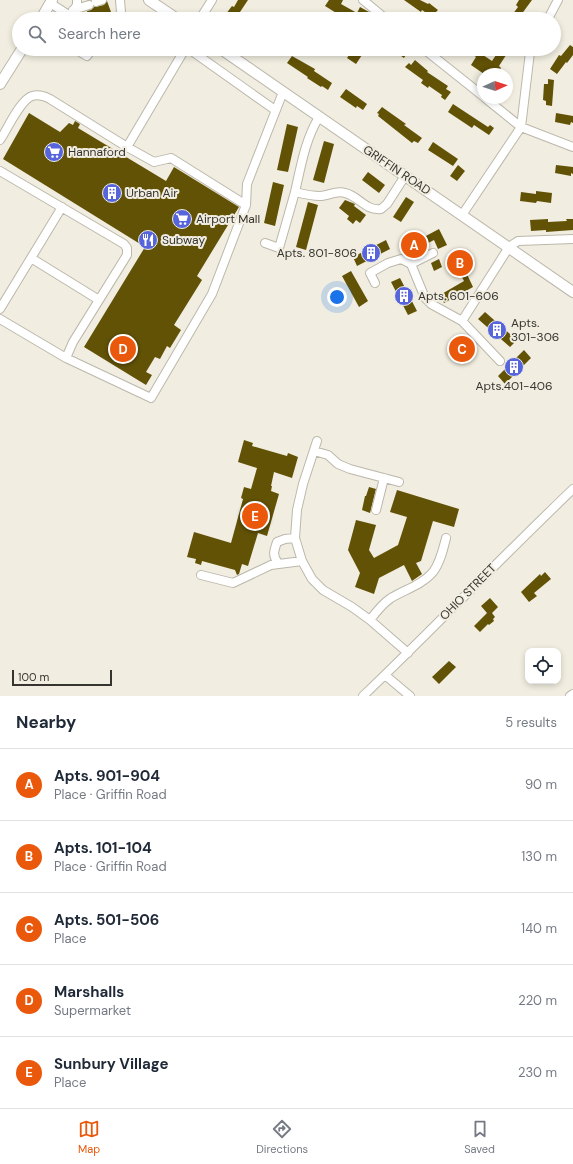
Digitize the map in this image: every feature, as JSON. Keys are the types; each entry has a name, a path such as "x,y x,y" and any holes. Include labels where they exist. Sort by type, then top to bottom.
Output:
{"main road":[{"path":"149,0 167,12"},
{"path":"45,12 51,2"},
{"path":"0,84 18,56"},
{"name":"GRIFFIN ROAD","path":"231,56 573,292"}],"street":[{"path":"120,0 121,12"},
{"path":"204,12 212,0"},
{"path":"362,0 377,12"},
{"path":"552,12 558,0"},
{"path":"51,2 73,12 94,2"},
{"path":"128,147 181,56"},
{"path":"199,56 275,110"},
{"path":"433,56 477,91"},
{"path":"462,215 521,127 530,56"},
{"path":"0,319 66,358 151,398 212,294 246,205 247,184 283,92"},
{"path":"0,140 24,102 33,96 40,95 50,99 154,162 171,158 246,205"},
{"path":"493,104 521,127 573,147"},
{"path":"265,243 279,248 307,142 311,130 320,117"},
{"path":"0,171 124,244 127,248 127,255 74,342 66,358"},
{"path":"295,192 320,196 344,192 368,208 381,210 387,204 405,176"},
{"path":"0,308 62,207"},
{"path":"462,322 509,247 518,241 573,239"},
{"path":"411,264 433,253"},
{"path":"31,258 99,300"},
{"path":"375,283 370,273 388,263 401,259 411,264 425,298 431,304 462,322 500,361"},
{"path":"317,441 296,510 295,538 302,561 312,580 323,590 352,607 370,620 408,653"},
{"path":"314,451 328,455 338,464 350,469 399,482"},
{"path":"376,510 384,478"},
{"name":"OHIO STREET","path":"363,696 573,489"},
{"path":"278,563 273,552 277,542 295,538"},
{"path":"370,620 380,606 389,599 424,580 432,572 438,563 446,538"},
{"path":"201,575 233,583 271,565 302,561"},
{"path":"385,675 410,696"}],"building":[{"path":"238,0 248,0 240,12 227,12 232,6 234,7"},
{"path":"329,0 343,0 341,4 355,12 335,12 325,6"},
{"path":"404,0 420,0 428,4 429,3 438,10 436,12 425,12 422,10 421,12"},
{"path":"519,0 532,0 523,12 514,12 518,7 516,5"},
{"path":"107,1 111,12 87,12 94,7 104,5"},
{"path":"360,7 369,12 358,12"},
{"path":"570,45 573,47 573,55 557,74 550,69 558,56 561,56"},
{"path":"292,56 315,69 314,71 332,83 328,90 307,78 308,77 287,63"},
{"path":"348,56 361,56 356,64 347,58"},
{"path":"475,56 484,56 492,61 495,56 505,56 499,66 501,68 477,69 471,65 476,57"},
{"path":"415,60 428,71 427,72 448,86 446,89 451,92 445,100 441,97 442,95 429,86 428,88 421,83 423,80 405,67 409,63 411,65"},
{"path":"548,79 554,80 552,106 546,105 546,101 543,100 544,84 548,84"},
{"path":"346,89 367,104 363,110 357,106 356,108 340,97"},
{"path":"453,104 488,127 490,125 494,128 489,135 474,125 472,128 448,112"},
{"path":"382,107 406,124 404,125 422,138 418,143 414,141 412,143 378,116 379,114 377,113"},
{"path":"29,113 60,132 69,123 73,125 75,121 80,124 78,128 166,181 174,167 239,207 197,276 202,280 174,325 181,330 170,348 167,346 160,359 155,357 146,372 152,375 146,385 84,347 145,247 3,159"},
{"path":"556,113 573,116 573,123 571,122 570,125 555,122"},
{"path":"287,124 298,127 288,172 277,170"},
{"path":"324,141 334,144 324,183 313,180"},
{"path":"433,142 458,159 453,166 428,150"},
{"path":"458,165 465,171 457,181 450,176"},
{"path":"556,165 573,167 573,174 571,173 571,176 555,173"},
{"path":"368,172 385,185 379,193 362,180"},
{"path":"273,182 284,185 275,226 264,223"},
{"path":"536,191 552,193 551,203 520,201 521,192 536,194"},
{"path":"406,197 414,202 401,222 393,217"},
{"path":"345,200 355,204 354,206 366,215 360,223 356,220 353,224 347,219 349,216 339,208"},
{"path":"308,202 318,205 306,250 296,247"},
{"path":"548,219 548,222 567,221 566,219 573,219 573,230 546,232 546,230 531,231 530,220"},
{"path":"439,229 447,245 438,249 434,240 407,254 402,245 421,235 422,238"},
{"name":"Apts. 801-806","path":"386,240 390,249 357,266 353,257"},
{"path":"461,253 469,269 465,270 473,287 444,303 440,295 464,281 452,257"},
{"path":"439,259 442,267 434,271 431,263"},
{"path":"351,271 368,301 359,307 342,276"},
{"name":"Apts. 601-606","path":"400,278 417,311 408,315 391,282"},
{"name":"Apts. 301-306","path":"485,312 517,340 510,347 478,319"},
{"path":"457,338 474,353 469,360 450,345"},
{"name":"Apts.401-406","path":"524,350 531,358 505,384 498,376"},
{"path":"244,440 253,443 252,446 287,456 288,453 298,457 292,478 274,472 271,491 279,494 267,536 258,533 248,566 242,564 239,574 237,575 235,570 202,561 201,565 195,563 196,559 187,557 194,532 231,543 243,499 241,498 244,487 251,489 257,468 238,462"},
{"path":"369,487 376,489 370,513 362,510 365,496"},
{"path":"397,490 459,509 454,527 433,521 421,561 416,563 422,574 412,581 404,565 379,578 374,594 355,587 360,573 348,550 356,520 376,525 369,550 374,558 398,545 407,517 390,512"},
{"path":"545,572 551,579 534,593 537,596 529,602 521,592 540,574 541,576"},
{"path":"490,598 498,607 492,613 495,617 493,619 494,621 489,625 488,624 480,632 474,626 487,613 481,606"},
{"path":"449,661 456,667 439,684 432,677"}],"place":[{"name":"Hannaford","path":"54,152"},
{"name":"Urban Air","path":"112,193"},
{"name":"Airport Mall","path":"182,219"},
{"name":"Subway","path":"148,240"},
{"name":"Apts. 901-904","path":"414,245"},
{"name":"Apts. 801-806","path":"371,253"},
{"name":"Apts. 101-104","path":"460,263"},
{"name":"Apts. 601-606","path":"404,296"},
{"name":"Apts. 301-306","path":"497,330"},
{"name":"Marshalls","path":"123,349"},
{"name":"Apts. 501-506","path":"462,349"},
{"name":"Apts.401-406","path":"514,367"},
{"name":"Sunbury Village","path":"255,516"}]}
